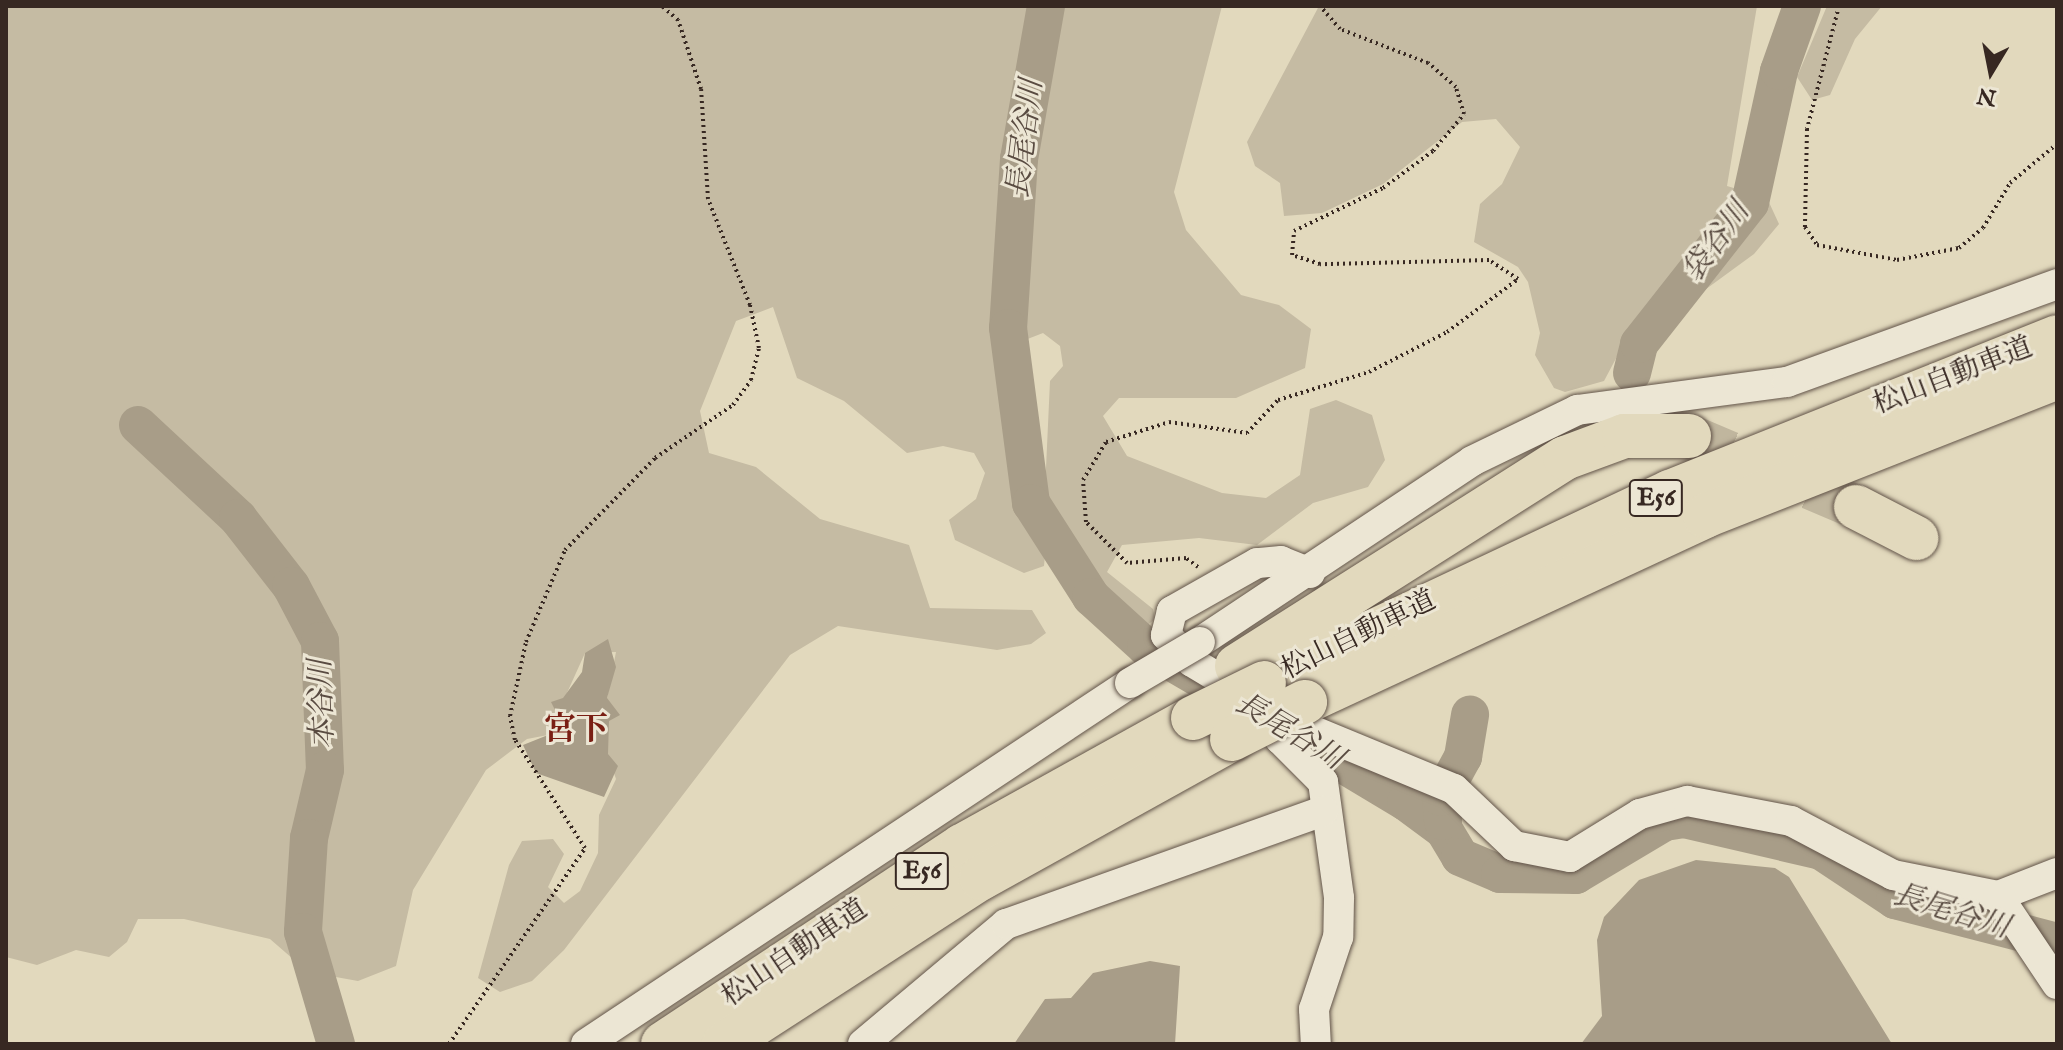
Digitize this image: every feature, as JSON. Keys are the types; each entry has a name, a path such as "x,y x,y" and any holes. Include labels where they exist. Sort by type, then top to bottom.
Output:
{"highway":[{"name":"松山自動車道","path":"663,1044 968,829 1251,674 1670,492 2057,337"},
{"name":"松山自動車道","path":"724,1044 981,878 1232,739 1293,721 1705,516 2057,377"},
{"path":"1936,423 2057,387"},
{"path":"1251,674 1565,458 1624,436 1689,436"},
{"path":"1856,507 1916,538"}],"street":[{"path":"586,1044 1130,683 1310,573 1472,461 1577,410 1787,382 2057,284"},
{"path":"1310,573 1271,559 1172,611 1166,635 1192,662 1293,721 1442,785 1514,846 1549,856 1570,857 1640,814 1687,801 1791,821 1893,875 1998,896 2057,873"},
{"path":"1293,721 1323,782 1323,811 1338,911 1314,1009 1316,1044"},
{"path":"863,1044 1006,924 1323,811"},
{"path":"1998,896 2057,984"}],"path":[{"path":"449,1044 585,848 515,740 510,716 526,642 565,550 655,458 733,405 751,380 759,348 750,305 708,199 701,89 678,20 662,6"},
{"path":"1213,589 1186,558 1127,563 1086,522 1083,480 1106,442 1169,422 1247,433 1278,400 1369,372 1447,332 1518,279 1489,260 1320,264 1292,255 1294,231 1383,188 1457,127 1465,107 1456,87 1428,63 1340,29 1320,6"},
{"path":"1839,6 1807,129 1805,227 1817,245 1897,260 1959,248 1983,228 2010,183 2057,144"}],"shaded area":[{"path":"6,6 1222,6 1174,192 1186,230 1241,295 1279,305 1311,329 1305,368 1236,398 1119,398 1103,416 1127,456 1222,493 1266,498 1300,475 1310,409 1336,400 1372,415 1385,460 1368,487 1313,503 1257,545 1199,538 1122,545 1107,572 1153,609 1155,619 1140,631 1119,619 1078,568 1044,512 1050,381 1063,366 1060,346 1043,333 1025,340 1005,400 1010,481 1046,544 1044,566 1024,573 955,540 949,520 976,499 985,473 974,453 943,446 907,453 844,401 797,378 773,307 736,321 700,411 709,453 756,467 820,519 909,545 930,608 1032,610 1046,633 1031,644 997,650 838,626 790,655 564,950 532,981 500,992 478,978 509,865 522,841 553,839 564,854 548,887 564,903 580,891 598,853 599,815 616,779 608,755 607,698 616,652 585,653 548,735 527,739 486,770 413,890 396,966 358,981 308,972 270,939 184,919 138,919 127,942 109,957 76,950 37,965 6,957"},
{"path":"1319,6 1757,6 1727,186 1767,198 1779,224 1754,254 1676,311 1630,332 1604,381 1565,392 1554,388 1535,355 1540,333 1528,282 1518,267 1474,242 1480,204 1502,184 1520,147 1496,119 1462,122 1383,184 1322,213 1284,216 1280,183 1255,166 1247,142"},
{"path":"1827,6 1882,6 1855,39 1830,95 1812,100 1797,77"},
{"path":"608,639 616,667 607,698 620,715 609,721 608,754 618,766 604,797 536,773 523,745 548,735 559,718 551,702 563,698 582,672 585,653"},
{"path":"1696,860 1775,868 1789,877 1892,1044 1581,1044 1602,1016 1597,940 1604,917 1639,880"},
{"path":"1150,961 1180,966 1175,1044 1014,1044 1045,999 1071,998 1093,973"}],"waterway":[{"name":"長尾谷川","path":"1046,6 1019,159 1008,328 1031,503 1091,597 1146,647 1199,678"},
{"name":"袋谷川","path":"1632,373 1639,344 1750,203 1779,71 1802,6"},
{"name":"本谷川","path":"138,425 238,518 291,586 320,641 325,770 309,838 303,932 336,1044"},
{"name":"袋谷川","path":"1443,821 1441,797 1463,757 1470,715"},
{"name":"長尾谷川","path":"1276,724 1406,802 1444,830 1460,857 1500,874 1576,875 1665,822 1684,819 1821,851 1895,900 2057,942"}],"tunnel":[{"path":"1689,436 1856,507"}],"district":[{"name":"宮下","path":"576,731"}]}
